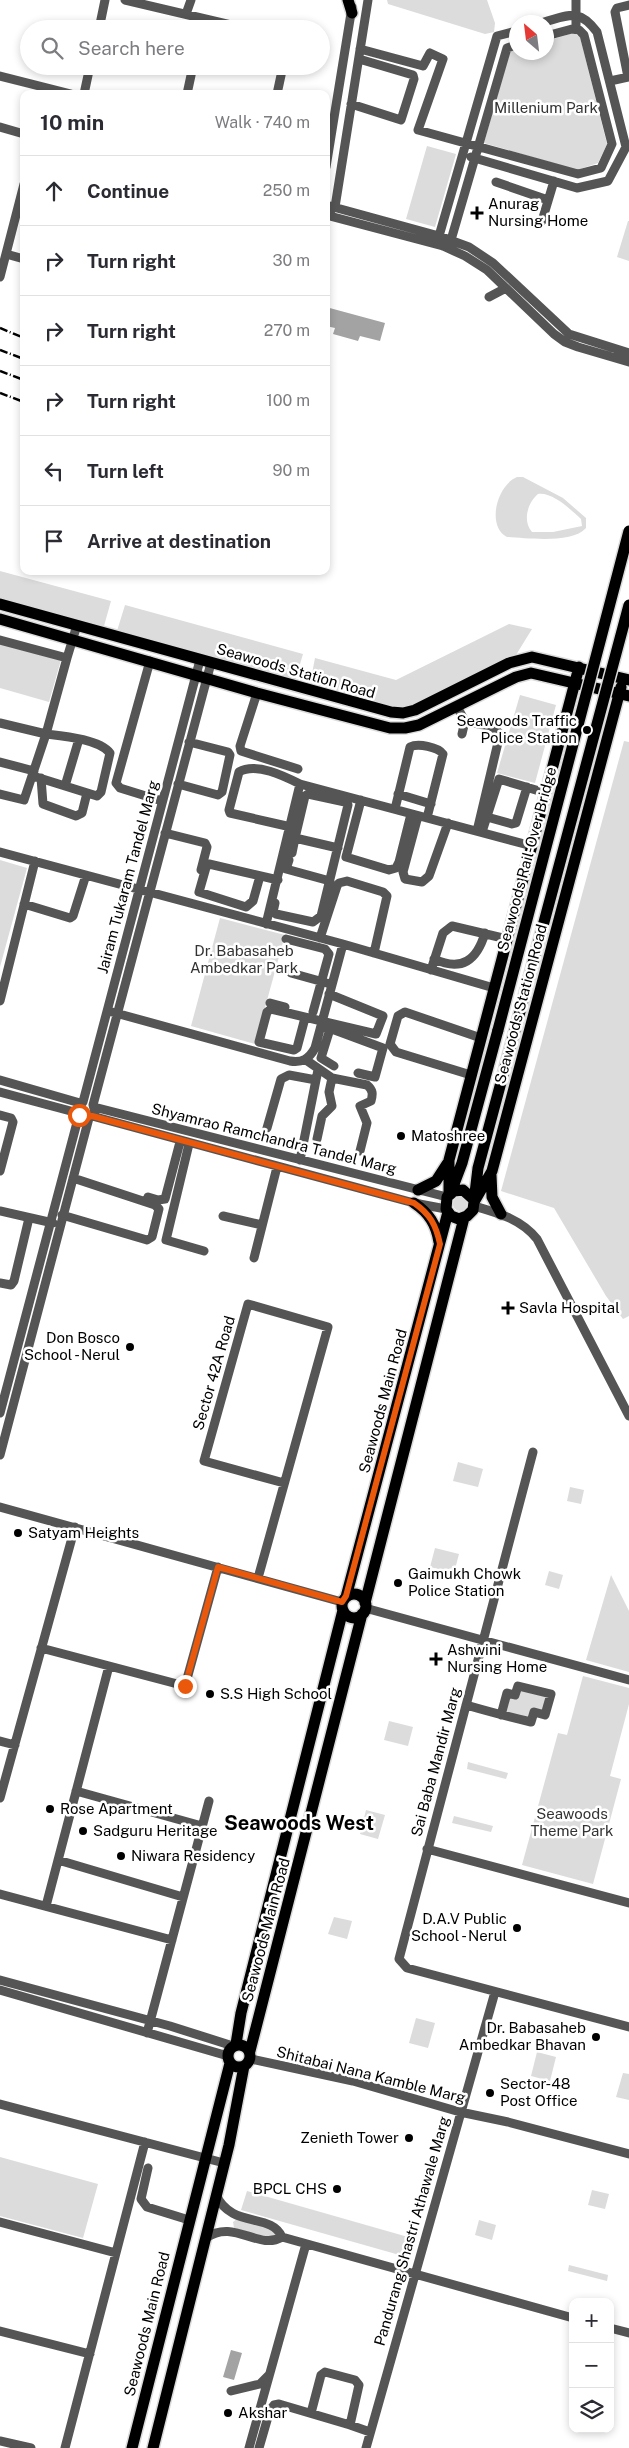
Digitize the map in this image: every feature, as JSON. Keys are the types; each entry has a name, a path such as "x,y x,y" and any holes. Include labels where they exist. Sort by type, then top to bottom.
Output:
{"main road":[{"path":"348,0 352,13"},
{"name":"Seawoods Rail-Over Bridge","path":"448,1201 462,1163 498,1030 629,531"},
{"name":"Seawoods Station Road","path":"0,604 380,710 403,713 426,705 509,663 532,657 626,679 624,695 492,1171 474,1202"},
{"path":"474,1202 463,1190 448,1201 455,1218 464,1218 471,1213 474,1202 478,1168 629,606"},
{"name":"Seawoods Station Road","path":"0,619 257,693 390,728 405,728 419,725 522,675 531,673 624,695"},
{"name":"Seawoods Station Road","path":"448,1201 448,1160 579,667"},
{"path":"418,1190 436,1181 444,1171 448,1160"},
{"path":"492,1171 492,1196 501,1214"},
{"name":"Seawoods Main Road","path":"132,2448 344,1603 440,1244 448,1201"},
{"path":"414,1203 426,1212 434,1223 440,1244"},
{"name":"Seawoods Main Road","path":"153,2448 206,2238 248,2059 464,1218"},
{"path":"356,1594 364,1608 351,1618 344,1603 356,1594"},
{"path":"244,2045 248,2059 236,2067 232,2052 244,2045"}],"street":[{"path":"101,20 105,0"},
{"path":"125,0 212,20"},
{"path":"186,14 191,0"},
{"path":"330,143 354,0"},
{"path":"368,0 351,104 330,206 452,240 488,259 569,334 629,353"},
{"path":"576,29 577,0"},
{"path":"610,81 629,77 615,12 617,8 629,4"},
{"path":"463,155 578,188 608,181 626,147 597,32 586,18 568,16 554,20"},
{"path":"360,49 423,66 430,53 443,59 418,130 578,174 601,168 612,144 584,35 576,29 554,34"},
{"path":"498,36 509,33"},
{"path":"443,246 452,240 507,48 498,36"},
{"path":"443,246 439,236 498,36"},
{"path":"351,104 401,120 414,79 413,75 359,59"},
{"path":"85,90 88,75"},
{"path":"187,90 191,75"},
{"path":"278,90 281,75"},
{"path":"0,76 55,90"},
{"path":"0,128 20,133"},
{"path":"607,155 619,160"},
{"path":"496,182 548,200"},
{"path":"542,221 554,182"},
{"path":"0,277 20,200"},
{"path":"330,216 443,246 477,262 554,334 577,352 629,362"},
{"path":"6,254 20,258"},
{"path":"490,296 503,285"},
{"path":"0,794 24,800 36,775 76,625"},
{"path":"0,640 67,658"},
{"path":"150,661 116,783 120,788 162,801"},
{"name":"Jairam Tukaram Tandel Marg","path":"81,1102 162,801 205,661"},
{"name":"Jairam Tukaram Tandel Marg","path":"94,1106 189,742 201,676"},
{"path":"257,693 240,750 295,768 290,779"},
{"path":"457,707 465,721 462,734"},
{"path":"465,721 493,727 500,734 480,832"},
{"path":"0,723 46,734 80,739 106,749 110,753 100,794 97,796 0,762"},
{"path":"65,786 80,739"},
{"path":"178,784 218,795 222,792 230,755 228,752 189,742"},
{"path":"361,800 346,857 389,870 396,868 419,816 431,804 443,754 437,749 414,745 410,747 395,809"},
{"path":"291,827 230,813 229,810 238,772 243,769 254,768 300,784 532,846"},
{"path":"36,775 42,804 76,816 82,813 87,793"},
{"path":"480,832 487,817 499,779 546,793"},
{"path":"266,924 278,880 289,852 295,838 305,796 311,793 345,802 348,805 330,881 321,916 317,920 273,912 286,869 289,852 291,827 300,784"},
{"path":"487,817 512,824 516,823 528,787"},
{"path":"398,794 431,804"},
{"path":"419,816 403,872 405,879 422,882 429,876 448,823"},
{"path":"166,833 207,845 193,904"},
{"path":"295,838 338,848"},
{"path":"0,852 343,944 494,988"},
{"path":"0,1000 35,861"},
{"path":"260,876 250,905 246,907 199,892 207,864 278,880"},
{"path":"286,869 330,881"},
{"path":"24,904 70,918 73,916 86,875"},
{"path":"320,938 337,886 339,883 347,881 384,892 387,896 374,953"},
{"path":"217,910 219,899"},
{"path":"430,970 443,933 452,926 507,938"},
{"path":"434,960 449,965 457,965 470,960 480,950 485,933"},
{"path":"286,939 328,952 330,957 313,1012"},
{"path":"334,1066 321,1058 329,994 343,944"},
{"path":"291,974 332,984"},
{"path":"256,1052 268,1010 376,1034 382,1018 381,1014 329,994"},
{"path":"270,1002 308,1014 313,1012"},
{"path":"107,1010 294,1062 306,1060 315,1048 324,1022"},
{"path":"313,1012 324,1022 383,1048 375,1077 358,1073"},
{"path":"471,1075 396,1052 390,1044 398,1016 405,1012 481,1038"},
{"path":"259,1042 294,1050 297,1048 305,1018"},
{"path":"306,1060 332,1078 367,1085 373,1094 371,1101 360,1106 367,1123 360,1151"},
{"path":"300,1160 318,1070"},
{"path":"267,1128 282,1079 289,1075 316,1080"},
{"path":"317,1138 322,1116 332,1106 329,1092 332,1078"},
{"path":"0,1080 81,1102 88,1101 94,1106 59,1225 0,1455"},
{"path":"0,1092 78,1114 84,1118 91,1117"},
{"path":"0,1413 81,1102"},
{"name":"Shyamrao Ramchandra Tandel Marg","path":"94,1106 418,1190 448,1201"},
{"path":"0,1115 11,1118 14,1122 0,1171"},
{"name":"Shyamrao Ramchandra Tandel Marg","path":"91,1117 414,1203 448,1201"},
{"path":"73,1177 161,1200 166,1195 184,1143"},
{"path":"184,1143 166,1240 204,1251"},
{"path":"254,1258 277,1167"},
{"path":"62,1215 147,1240 152,1237 159,1209 155,1205 73,1177"},
{"path":"474,1202 526,1227 537,1239 629,1416"},
{"path":"0,1211 59,1225"},
{"path":"223,1216 262,1226"},
{"path":"0,1283 8,1285 14,1281 29,1218"},
{"name":"Sector 42A Road","path":"258,1578 328,1327 248,1304 204,1460 284,1482"},
{"name":"Sai Baba Mandir Marg","path":"494,1992 407,1968 400,1963 399,1955 533,1452"},
{"path":"0,1506 344,1603"},
{"path":"0,1798 75,1527"},
{"path":"41,1648 185,1686 218,1567"},
{"path":"364,1608 629,1680"},
{"path":"46,1906 109,1666"},
{"path":"466,1705 501,1715 531,1722 534,1712 545,1715 551,1694 518,1686 515,1695 507,1693 501,1715"},
{"path":"0,1741 14,1745"},
{"path":"76,1791 202,1826"},
{"path":"147,2033 208,1800"},
{"path":"427,1849 629,1903"},
{"path":"58,1860 183,1897"},
{"path":"0,1894 172,1940"},
{"path":"0,1980 150,2021 232,2052"},
{"path":"0,1990 147,2033 232,2052"},
{"path":"494,1992 629,2027"},
{"name":"Pandurang Shastri Athawale Marg","path":"366,2448 494,1992"},
{"name":"Shitabai Nana Kamble Marg","path":"248,2059 353,2081 460,2112 508,2122 629,2154"},
{"path":"0,2104 224,2163"},
{"path":"66,2448 145,2142"},
{"path":"148,2168 141,2199 142,2203 147,2208 189,2220"},
{"path":"216,2195 224,2208 230,2213 274,2226 282,2237"},
{"path":"0,2222 116,2253"},
{"path":"206,2238 212,2233 226,2230 270,2241 282,2237 569,2317"},
{"path":"249,2448 306,2244"},
{"path":"614,2329 629,2334"},
{"path":"0,2331 90,2354"},
{"path":"311,2413 321,2375 325,2372 330,2372 355,2380 359,2385 350,2425"},
{"path":"231,2391 260,2384 270,2373"},
{"path":"259,2448 270,2410 274,2405 279,2404 370,2432"},
{"path":"0,2441 32,2448"}],"green space":[{"path":"387,0 487,0 495,23 494,32 485,34 388,4"},
{"name":"Millenium Park","path":"573,33 580,37 607,144 598,163 577,170 484,143 509,55 509,60 554,60 554,39"},
{"path":"427,146 456,154 435,227 406,219"},
{"path":"629,221 629,261 617,257"},
{"path":"517,477 523,477 563,498 586,518 586,528 579,533 560,538 507,537 501,532 497,524 496,515 500,497 510,481","holes":["538,494 544,494 556,499 567,507 581,519 582,526 553,532 532,532 527,523 529,507 534,497"]},
{"path":"0,571 111,601 104,626 0,598"},
{"path":"125,605 303,654 295,681 117,631"},
{"path":"509,624 532,629 516,655 414,705 402,708 391,707 310,684 315,658 396,680"},
{"path":"0,643 61,660 49,702 0,688"},
{"path":"520,695 556,705 535,783 497,773"},
{"path":"624,741 629,742 629,1316 623,1319 606,1296 554,1208 501,1191"},
{"path":"0,860 27,868 0,967"},
{"name":"Dr. Babasaheb Ambedkar Park","path":"220,918 285,935 255,1044 191,1026"},
{"path":"457,1197 463,1197 467,1204 463,1211 457,1211 453,1207 453,1201"},
{"path":"458,1462 483,1469 478,1487 453,1481"},
{"path":"570,1487 584,1490 581,1504 567,1501"},
{"path":"435,1548 459,1554 454,1573 430,1567"},
{"path":"549,1571 563,1575 559,1589 545,1585"},
{"path":"611,1575 629,1611 629,1672 586,1660"},
{"name":"Seawoods Theme Park","path":"583,1676 629,1688 629,1704 610,1776 621,1779 593,1884 522,1865 558,1733 567,1735"},
{"path":"518,1686 551,1694 545,1715 534,1713 531,1722 501,1715 507,1693 515,1695"},
{"path":"389,1721 413,1727 408,1746 384,1740"},
{"path":"468,1762 508,1773 506,1779 467,1769"},
{"path":"366,1810 385,1815 378,1839 360,1834"},
{"path":"454,1816 493,1826 491,1832 452,1823"},
{"path":"334,1917 352,1921 347,1939 328,1934"},
{"path":"416,2018 435,2023 428,2048 409,2043"},
{"path":"537,2052 556,2057 550,2081 531,2076"},
{"path":"623,2073 629,2074 629,2100 616,2097"},
{"path":"0,2157 98,2184 83,2238 0,2216"},
{"path":"592,2190 609,2194 605,2209 588,2205"},
{"path":"247,2191 408,2237 403,2256 241,2210"},
{"path":"237,2219 275,2229 277,2232 272,2239 234,2228 233,2222"},
{"path":"479,2220 496,2225 492,2240 475,2235"},
{"path":"569,2265 608,2275 607,2281 568,2271"}],"shaded area":[{"path":"330,308 385,323 380,341 360,336 358,341 333,334 335,328 330,327"},
{"path":"231,2350 242,2353 234,2380 223,2377"}],"railway":[{"path":"0,328 20,336"},
{"path":"0,350 20,358"},
{"path":"0,371 20,378"},
{"path":"0,393 20,400"}],"place":[{"name":"Anurag Nursing Home","path":"477,213"},
{"name":"Seawoods Traffic Police Station","path":"587,730"},
{"name":"Matoshree","path":"401,1136"},
{"name":"Savla Hospital","path":"508,1308"},
{"name":"Don Bosco School - Nerul","path":"130,1347"},
{"name":"Satyam Heights","path":"18,1533"},
{"name":"Gaimukh Chowk Police Station","path":"398,1583"},
{"name":"Ashwini Nursing Home","path":"436,1659"},
{"name":"S.S High School","path":"210,1694"},
{"name":"Rose Apartment","path":"50,1809"},
{"name":"Sadguru Heritage","path":"83,1831"},
{"name":"Niwara Residency","path":"121,1856"},
{"name":"D.A.V Public School - Nerul","path":"517,1928"},
{"name":"Dr. Babasaheb Ambedkar Bhavan","path":"596,2037"},
{"name":"Sector-48 Post Office","path":"490,2093"},
{"name":"Zenieth Tower","path":"409,2138"},
{"name":"BPCL CHS","path":"337,2189"},
{"name":"Akshar","path":"228,2413"}],"district":[{"name":"Seawoods West","path":"299,1823"}],"route":[{"path":"79,1115 87,1119 92,1116 188,1144 414,1203 426,1212 434,1223 440,1244 346,1596 342,1602 218,1567 185,1686"}]}
